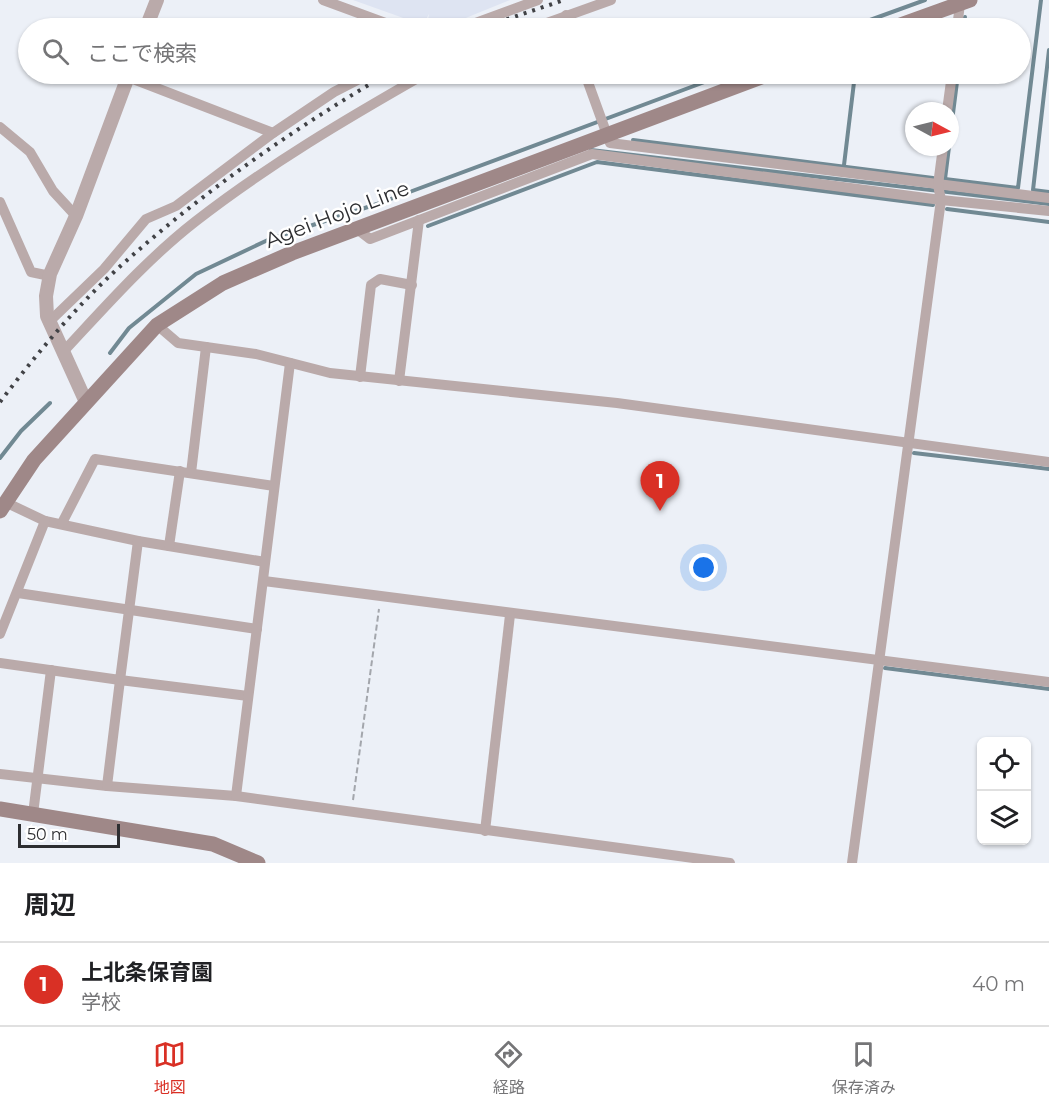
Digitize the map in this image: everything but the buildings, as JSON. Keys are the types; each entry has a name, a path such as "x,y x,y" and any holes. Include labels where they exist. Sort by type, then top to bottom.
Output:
{"main road":[{"path":"920,18 965,2"},
{"name":"Agei Hojo Line","path":"3,506 34,460 157,325 223,284 357,229 608,138 744,84"},
{"path":"0,810 213,844 248,861"}],"street":[{"path":"150,18 157,0"},
{"path":"322,0 372,18"},
{"path":"489,18 538,0"},
{"path":"558,18 611,0"},
{"path":"960,18 965,2"},
{"path":"86,402 50,321 46,296 50,276 76,216 125,84"},
{"path":"148,84 273,133"},
{"path":"50,321 104,269 146,219 176,206 273,133 350,84"},
{"path":"63,352 135,274 195,221 307,142 408,84"},
{"path":"589,84 608,138 603,156"},
{"path":"948,102 950,84"},
{"path":"0,127 30,152 52,191 76,216"},
{"path":"608,138 938,185 1049,198"},
{"path":"357,229 370,239 592,154 941,200 1049,211"},
{"path":"852,863 941,200 938,185 942,156"},
{"path":"0,202 32,272 50,276"},
{"path":"399,381 419,220"},
{"path":"360,377 371,285 380,279 412,285"},
{"path":"157,325 178,343 256,354 330,373 617,403 1049,462"},
{"path":"169,546 186,472 206,347"},
{"path":"236,796 290,363"},
{"path":"62,523 95,459 274,486"},
{"path":"3,506 45,521 138,542 265,562"},
{"path":"0,634 45,521"},
{"path":"107,786 138,542"},
{"path":"264,581 510,615 1049,682"},
{"path":"18,592 257,629"},
{"path":"485,831 510,615"},
{"path":"0,663 248,696"},
{"path":"33,814 51,670"},
{"path":"0,774 107,786 236,796 730,863"}],"path":[{"path":"351,813 379,608 374,595"}],"shaded area":[{"path":"353,0 510,0 466,18 428,18 429,14 427,18 403,18"}],"waterway":[{"path":"876,18 925,0"},
{"path":"1031,82 1041,0"},
{"path":"1049,50 1033,190 1049,192"},
{"path":"110,353 129,328 196,274 270,239 380,203 699,84"},
{"path":"844,165 854,84"},
{"path":"954,102 957,84"},
{"path":"948,156 945,179 1018,188 1031,84"},
{"path":"633,140 933,178"},
{"path":"591,150 1049,204"},
{"path":"428,226 597,162 933,205"},
{"path":"947,209 1049,222"},
{"path":"0,458 21,431 50,403"},
{"path":"914,453 1049,469"},
{"path":"885,668 1049,689"}],"railway":[{"path":"511,18 564,0"},
{"path":"0,402 69,318 98,287 146,244 178,217 280,141 371,84"}],"place":[{"name":"上北条保育園","path":"660,511"}]}
